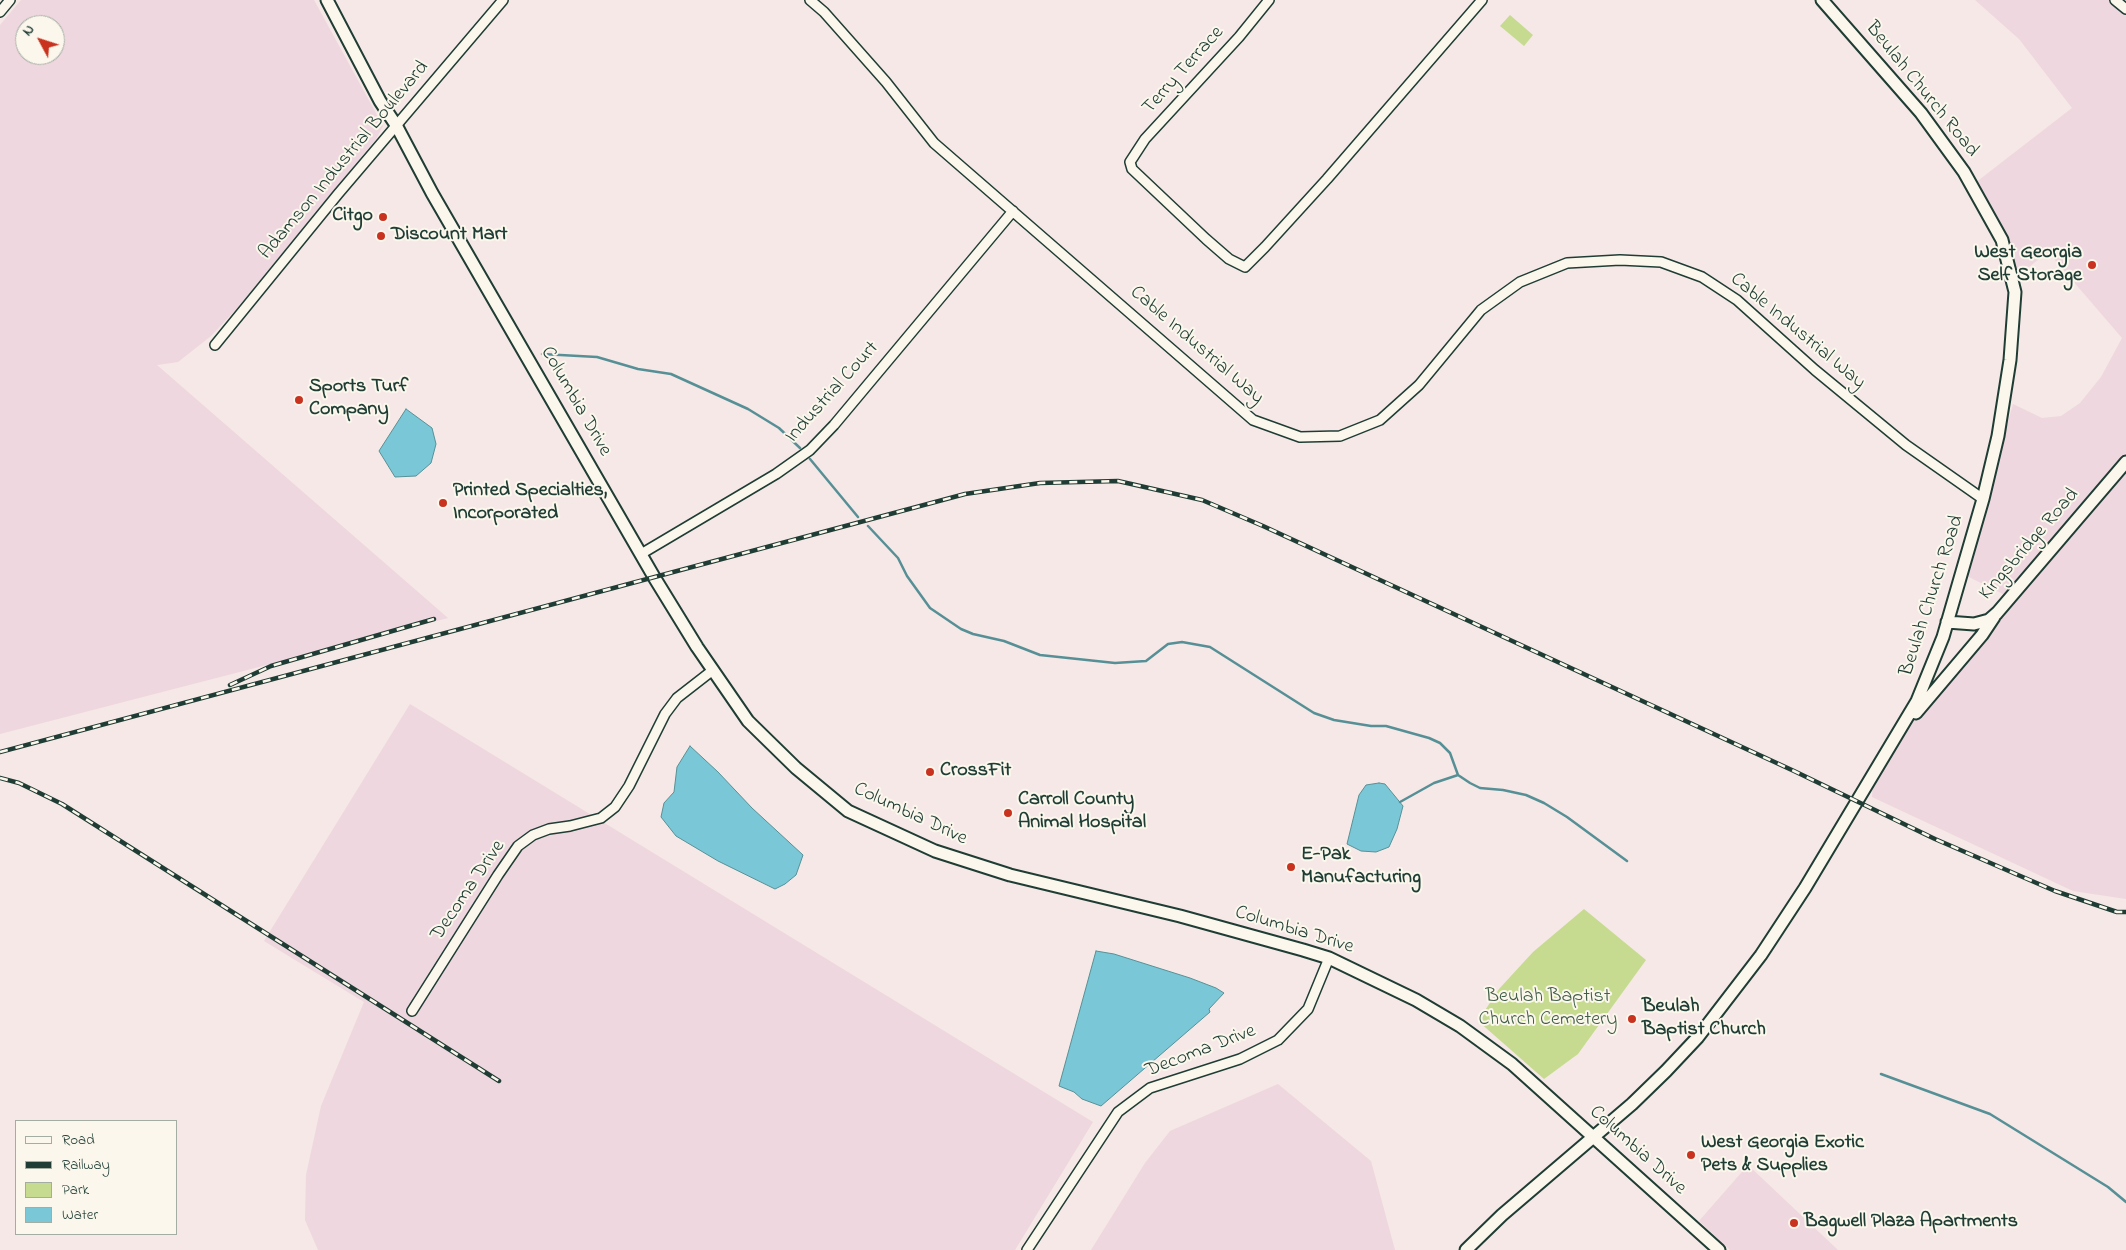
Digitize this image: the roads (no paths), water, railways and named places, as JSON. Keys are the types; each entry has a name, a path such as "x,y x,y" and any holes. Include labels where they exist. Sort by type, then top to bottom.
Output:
{"main road":[{"name":"Columbia Drive","path":"327,0 360,65 396,125 432,193 641,554 713,670 748,721 796,768 848,811 935,851 1010,875 1180,916 1329,958 1384,983 1460,1026 1512,1064 1719,1250"},
{"name":"Beulah Church Road","path":"1466,1250 1502,1215 1594,1138 1666,1071 1698,1037 1744,978 1805,888 1901,730 1922,690 1947,622 1983,499 1998,436 2010,360 2015,292 2002,240 1964,172 1919,111 1822,0"},
{"name":"Kingsbridge Road","path":"1947,622 1964,625 1974,624 1989,620 1997,613 2126,462"},
{"path":"1901,730 1982,635 1997,613"}],"street":[{"path":"0,12 10,0"},
{"name":"Adamson Industrial Boulevard","path":"215,345 396,125 503,0"},
{"name":"Cable Industrial Way","path":"810,0 824,12 886,82 934,143 1253,420 1300,437 1340,436 1380,420 1420,385 1481,310 1520,282 1567,263 1620,260 1661,262 1702,277 1737,300 1815,370 1906,445 1983,499"},
{"name":"Terry Terrace","path":"1269,0 1239,37 1145,139 1130,162 1132,168 1209,241 1229,259 1245,267 1383,115 1482,0"},
{"path":"2115,0 2126,9"},
{"name":"Industrial Court","path":"641,554 776,474 810,450 834,425 1013,211"},
{"name":"Decoma Drive","path":"412,1011 518,846 532,835 549,829 601,818 615,807 629,786 665,714 677,698 713,670"},
{"name":"Decoma Drive","path":"1027,1250 1118,1112 1150,1088 1240,1059 1278,1040 1308,1009 1329,958"}],"water":[{"path":"406,409 432,428 436,444 431,463 416,476 395,477 379,451"},
{"path":"690,746 752,808 803,855 796,875 785,884 775,889 718,861 676,836 661,817 664,803 674,792 677,767"},
{"path":"1385,784 1403,806 1397,829 1389,847 1376,852 1361,851 1347,844 1359,795 1366,785"},
{"path":"1096,951 1114,954 1190,978 1224,993 1209,1009 1210,1012 1101,1106 1082,1099 1074,1092 1059,1086"}],"waterway":[{"path":"542,354 597,357 638,369 671,374 748,409 779,428 800,448"},
{"path":"810,459 858,517"},
{"path":"868,526 898,558 907,576 930,608 961,629 973,634 1004,641 1040,655 1115,663 1146,661 1168,644 1182,642 1210,647 1314,713 1334,720 1371,726 1386,726 1440,743 1450,753 1458,775 1470,783 1480,788 1526,795 1544,803 1567,817 1627,861"},
{"path":"1400,802 1434,783 1458,775"},
{"path":"1881,1074 1990,1114 2108,1187 2126,1202"}],"railway":[{"path":"0,752 965,494 1040,483 1118,481 1202,500 1263,526 1794,771 1935,839 2055,891 2117,912 2126,912"},
{"path":"230,685 271,666 434,619"},
{"path":"0,778 19,783 62,804 499,1081"}],"place":[{"name":"Citgo","path":"383,217"},
{"name":"Discount Mart","path":"381,236"},
{"name":"West Georgia Self Storage","path":"2092,265"},
{"name":"Sports Turf Company","path":"299,400"},
{"name":"Printed Specialties, Incorporated","path":"443,503"},
{"name":"CrossFit","path":"930,772"},
{"name":"Carroll County Animal Hospital","path":"1008,813"},
{"name":"E-Pak Manufacturing","path":"1291,867"},
{"name":"Beulah Baptist Church","path":"1632,1019"},
{"name":"West Georgia Exotic Pets & Supplies","path":"1691,1155"},
{"name":"Bagwell Plaza Apartments","path":"1794,1223"}],"park label":[{"name":"Beulah Baptist Church Cemetery","path":"1548,1010"}]}
